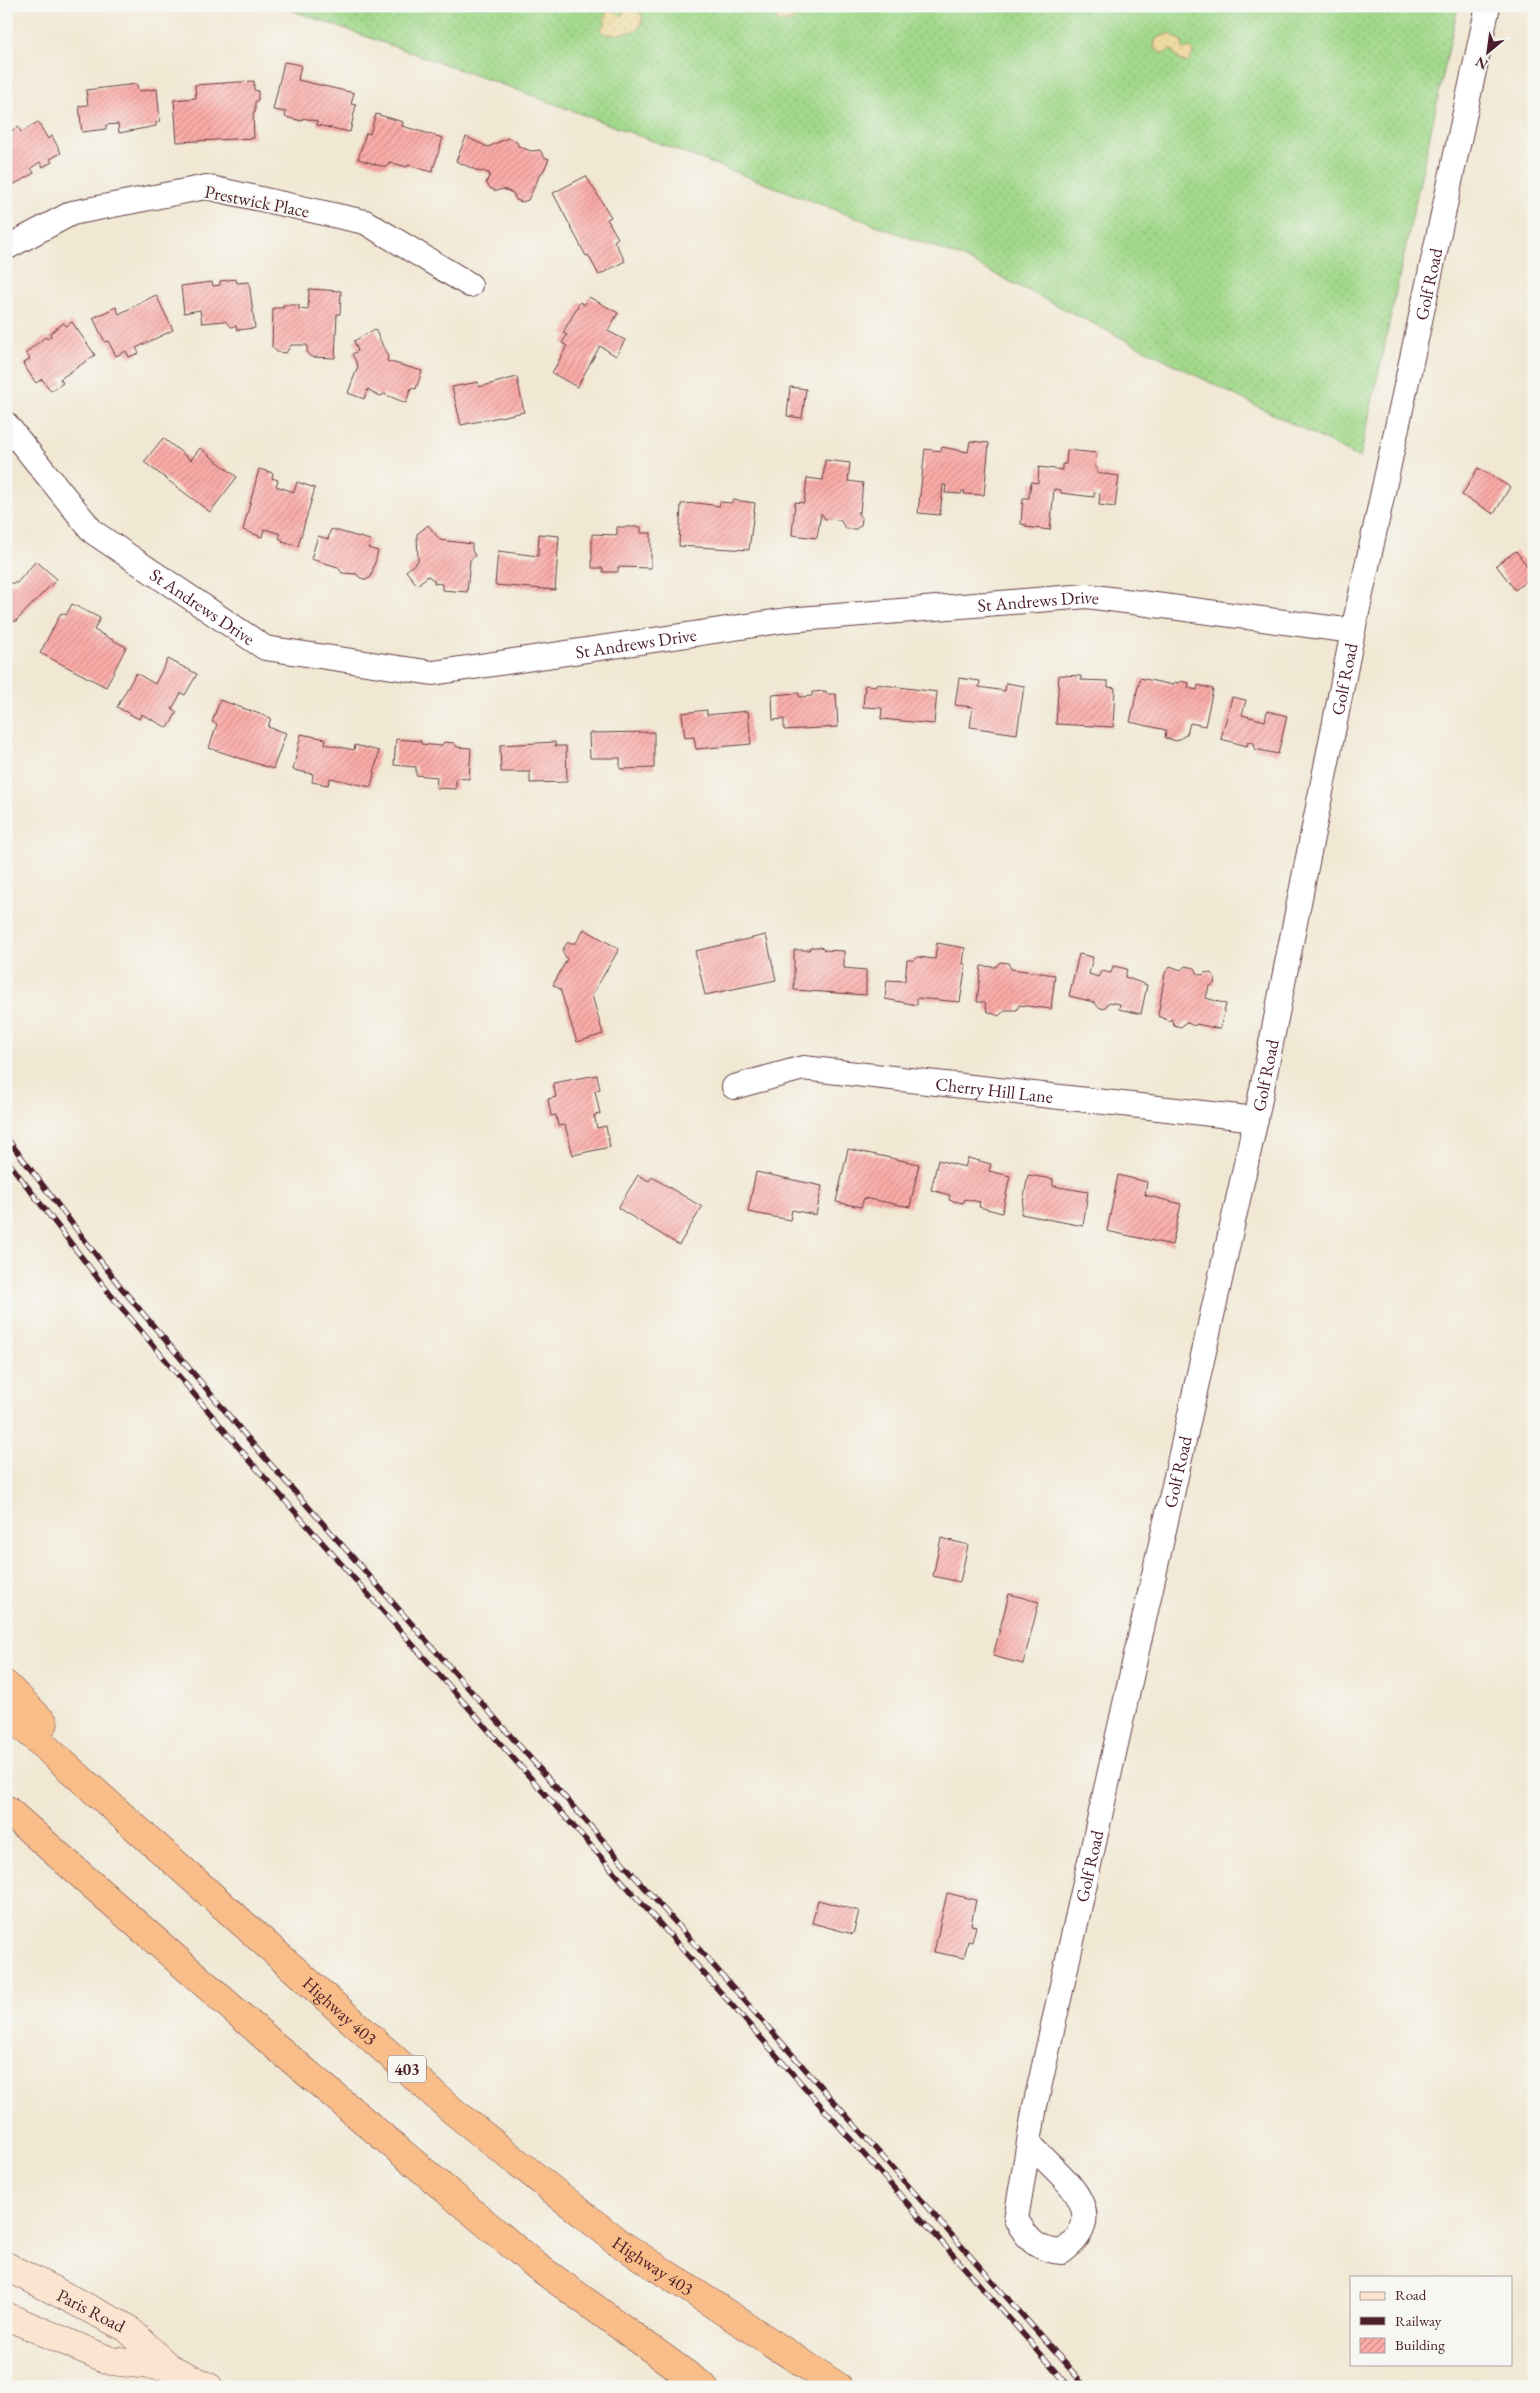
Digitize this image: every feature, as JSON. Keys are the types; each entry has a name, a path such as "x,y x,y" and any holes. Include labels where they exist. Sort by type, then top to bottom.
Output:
{"highway":[{"path":"6,1685 64,1743 89,1785"},
{"name":"Highway 403","path":"6,1712 453,2111 618,2242 838,2387"},
{"path":"6,1808 274,2044 534,2264 704,2387"}],"main road":[{"name":"Paris Road","path":"6,2266 127,2328 168,2367 209,2387"},
{"name":"Paris Road","path":"6,2316 111,2361 168,2367"}],"street":[{"name":"Golf Road","path":"1029,2143 1037,2097 1256,1119 1353,631 1488,6"},
{"name":"Prestwick Place","path":"6,248 72,213 206,187 365,222 470,285"},
{"name":"St Andrews Drive","path":"6,424 93,532 265,648 433,672 787,620 1087,596 1353,631"},
{"name":"Cherry Hill Lane","path":"734,1087 803,1068 1256,1119"}],"green space":[{"path":"280,6 1458,6 1360,458 963,258 520,91"}],"sand":[{"path":"631,6 643,16 639,29 613,35 601,29 606,23 604,19 607,10 612,9 622,16 626,8"},
{"path":"752,6 795,6 797,14 792,21 785,23 776,20 775,12 758,15"},
{"path":"1169,33 1182,42 1183,49 1190,48 1194,52 1188,63 1179,60 1172,49 1162,54 1154,48 1156,39"}],"building":[{"path":"284,62 301,65 298,80 354,93 351,104 356,105 350,132 317,125 317,121 303,118 302,121 285,117 286,112 273,110"},
{"path":"254,81 254,90 258,91 258,100 255,102 255,113 253,113 254,138 177,142 174,100 196,98 195,85"},
{"path":"137,84 138,91 157,89 160,121 156,122 156,126 119,133 118,124 106,125 106,129 82,132 79,106 88,105 86,90"},
{"path":"376,114 403,122 402,126 443,138 432,172 389,162 388,166 381,166 358,159 366,133 370,134"},
{"path":"38,122 48,139 52,136 61,153 50,159 52,162 43,167 40,162 31,168 34,173 6,189 6,139 8,138 6,134 18,127 21,132"},
{"path":"466,137 488,147 508,138 517,142 518,146 531,151 540,150 544,157 549,159 528,200 522,202 516,200 513,193 503,189 496,191 490,188 486,183 490,174 483,171 480,172 456,161"},
{"path":"586,176 611,217 607,219 618,238 614,241 625,261 599,275 588,255 586,256 553,193"},
{"path":"236,279 237,283 249,282 255,328 237,330 236,326 231,327 225,321 202,323 200,310 184,313 181,286 212,282 213,286 220,285 220,281"},
{"path":"309,289 341,291 340,314 337,314 335,358 311,357 307,353 307,345 291,345 286,353 277,352 272,347 273,308 283,308 283,305 299,305 299,309 308,310"},
{"path":"156,295 173,330 136,348 139,353 129,357 126,351 116,356 108,341 105,342 93,318 116,307 119,314"},
{"path":"589,297 618,313 608,331 625,340 616,356 600,346 577,387 552,373 567,346 562,343 567,335 563,333 580,302 584,305"},
{"path":"72,322 95,355 60,379 63,383 51,391 42,379 36,383 23,364 30,359 26,353 45,337 47,339 51,336 50,333 64,323 66,326"},
{"path":"375,329 388,357 387,361 422,371 416,389 411,388 406,403 384,394 381,396 375,394 368,389 364,399 348,393 358,366 352,354 358,351 354,341"},
{"path":"517,377 524,412 461,425 452,387 478,382 479,387"},
{"path":"790,387 806,389 802,418 787,416"},
{"path":"163,438 191,460 200,448 237,477 210,512 144,462"},
{"path":"970,441 989,443 984,495 964,494 965,491 962,491 961,494 945,493 946,485 943,485 940,515 918,513 925,449 941,451 942,447 968,452"},
{"path":"1067,450 1096,453 1095,468 1097,468 1097,473 1119,476 1115,507 1099,505 1100,494 1094,493 1094,497 1061,493 1061,490 1054,489 1050,530 1026,527 1027,525 1021,524 1023,498 1029,498 1031,482 1038,483 1039,467 1062,470 1062,464 1066,464"},
{"path":"825,460 850,463 848,481 863,483 860,512 857,512 862,519 861,525 856,529 846,529 840,520 825,519 821,513 817,538 792,535 795,502 804,503 807,478 823,480"},
{"path":"1478,468 1510,487 1494,514 1462,495"},
{"path":"259,469 273,473 272,478 278,480 276,486 294,492 297,482 315,488 298,546 282,542 283,540 279,538 281,534 264,529 262,537 243,530"},
{"path":"733,500 755,503 749,550 679,546 681,504 697,503 719,506 720,502 731,503"},
{"path":"428,525 440,540 472,544 475,556 470,560 467,592 442,590 442,584 434,583 434,580 428,576 417,585 406,571 418,561 417,534"},
{"path":"617,527 641,527 641,533 651,533 651,568 618,567 618,572 603,572 603,568 592,568 592,534 617,535"},
{"path":"331,529 370,540 368,548 378,551 371,577 366,580 357,574 342,573 338,567 311,559 318,536 328,539"},
{"path":"539,534 559,536 555,590 495,585 498,551 538,556"},
{"path":"1516,551 1534,575 1515,590 1496,565"},
{"path":"36,561 57,579 15,622 6,614 6,581 17,583"},
{"path":"72,604 100,618 94,630 126,647 106,687 40,653 61,613 66,615"},
{"path":"168,659 197,674 185,695 181,693 172,709 177,712 168,728 141,714 139,719 117,707 136,673 155,684"},
{"path":"1059,675 1081,676 1081,680 1108,681 1108,687 1115,688 1113,727 1056,724"},
{"path":"959,678 980,681 979,687 1005,691 1006,683 1024,686 1017,734 970,727 973,707 955,705"},
{"path":"1140,678 1173,685 1174,682 1179,683 1180,681 1189,683 1188,688 1197,690 1198,685 1213,689 1205,726 1190,723 1187,734 1177,741 1165,738 1166,730 1130,722"},
{"path":"876,684 937,692 934,724 881,719 882,708 863,707 865,685 876,686"},
{"path":"826,691 826,694 836,694 838,727 784,730 784,719 773,720 772,695 799,693 799,697 812,696 812,692"},
{"path":"1232,697 1246,700 1242,715 1265,721 1267,711 1287,716 1278,754 1255,749 1254,743 1248,742 1247,746 1221,739"},
{"path":"220,700 271,718 268,727 286,733 273,769 209,748 217,724 212,722"},
{"path":"707,710 707,715 748,711 751,744 696,749 694,737 685,738 682,713"},
{"path":"654,732 654,768 620,769 620,758 590,758 589,733"},
{"path":"301,734 326,739 325,744 354,750 355,745 379,751 371,787 330,778 328,785 312,782 313,774 293,770"},
{"path":"396,739 421,741 421,744 441,746 444,742 454,743 457,747 471,748 469,779 456,778 456,789 436,788 437,777 416,775 416,767 394,765"},
{"path":"555,742 555,746 566,746 567,782 530,783 530,772 501,772 500,745"},
{"path":"584,929 619,949 592,995 603,1034 577,1042 560,989 553,985 567,959 562,951 567,943 576,943"},
{"path":"766,935 776,980 705,995 695,951"},
{"path":"937,943 965,948 963,964 966,964 960,1002 917,998 917,1005 885,999 887,980 905,981 907,960 914,960 917,957 935,959"},
{"path":"811,947 844,951 844,968 866,970 866,995 794,990 794,950 809,950"},
{"path":"1079,954 1093,957 1089,974 1099,977 1101,971 1111,973 1113,966 1127,969 1125,977 1147,985 1141,1014 1119,1009 1120,1004 1109,1002 1104,1009 1098,1007 1094,1002 1069,996"},
{"path":"1000,962 1008,963 1011,969 1055,975 1051,1009 1019,1005 1017,1010 1005,1010 999,1016 987,1011 985,1002 977,1002 981,966 996,967"},
{"path":"1170,966 1181,970 1185,966 1195,968 1198,974 1203,975 1206,972 1212,974 1215,979 1214,984 1209,987 1206,998 1226,1004 1220,1029 1196,1024 1194,1026 1186,1022 1181,1027 1174,1025 1171,1019 1169,1021 1158,1016 1165,973"},
{"path":"597,1075 600,1089 595,1091 600,1114 594,1115 597,1128 606,1126 610,1147 573,1155 565,1125 558,1126 556,1115 551,1116 548,1099 556,1097 553,1083"},
{"path":"848,1149 919,1164 910,1207 864,1198 861,1207 836,1202"},
{"path":"968,1158 991,1164 989,1171 1010,1176 1002,1213 979,1207 980,1202 964,1199 963,1203 949,1200 950,1195 931,1190 938,1160 965,1167"},
{"path":"756,1172 822,1186 816,1215 792,1210 790,1220 748,1212"},
{"path":"638,1175 649,1181 652,1177 702,1207 679,1245 618,1208"},
{"path":"1028,1175 1053,1179 1053,1186 1088,1192 1083,1226 1021,1214"},
{"path":"1118,1175 1147,1182 1145,1195 1181,1204 1172,1245 1107,1231"},
{"path":"941,1538 968,1545 960,1582 933,1576"},
{"path":"1009,1594 1039,1602 1023,1664 993,1656"},
{"path":"947,1893 976,1900 971,1925 976,1926 972,1942 968,1941 964,1958 934,1952"},
{"path":"818,1900 859,1911 853,1934 812,1923"}],"railway":[{"path":"6,1137 119,1285 258,1450 1086,2387"},
{"path":"6,1159 110,1294 251,1462 1070,2387"}]}
